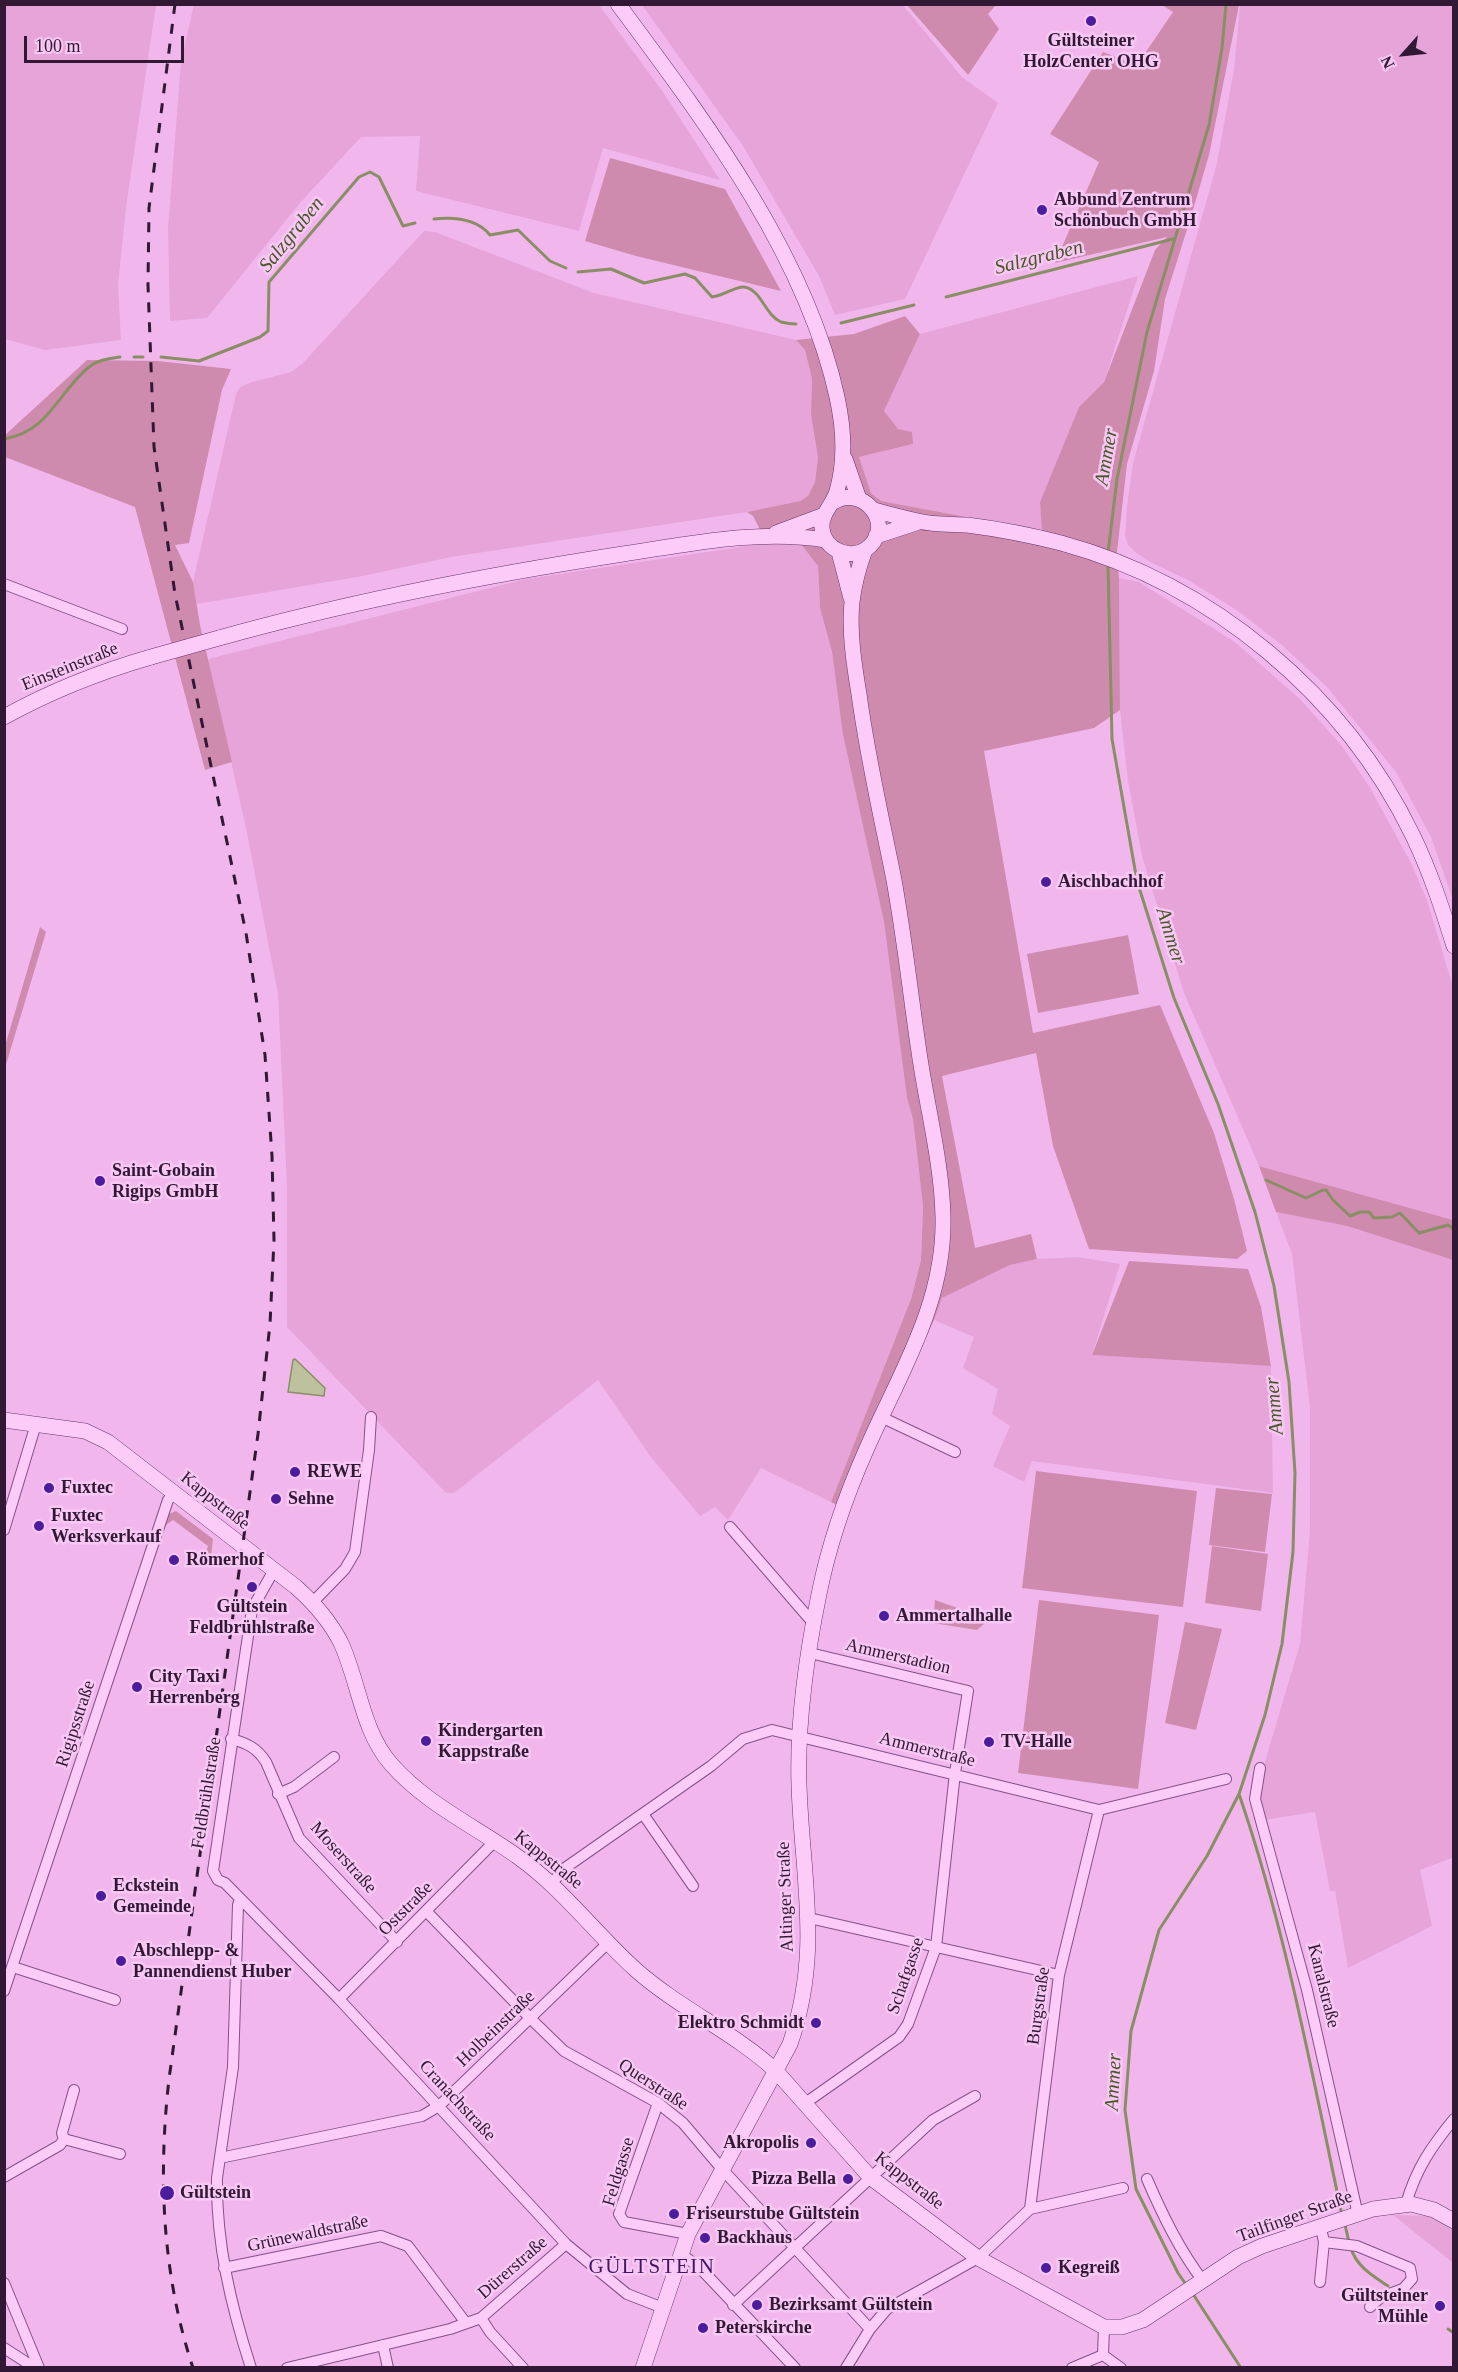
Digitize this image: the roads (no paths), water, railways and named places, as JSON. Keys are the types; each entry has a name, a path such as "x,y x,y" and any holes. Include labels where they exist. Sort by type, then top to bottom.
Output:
{"street":[{"path":"618,4 704,122 798,280 831,369 840,415 844,456 859,499"},
{"path":"844,456 837,494 822,525 826,540 839,552 849,554 865,550"},
{"path":"770,535 828,509 845,498 859,499 867,503 874,510 878,520 876,536 865,550 852,601"},
{"path":"874,510 919,522 1004,530 1084,550 1124,565 1196,602 1243,633 1287,668 1334,716 1375,770 1403,816 1434,884 1454,946"},
{"path":"876,536 919,522"},
{"path":"770,535 826,540"},
{"name":"Einsteinstraße","path":"4,717 37,699 85,678 219,638 351,606 499,575 633,553 770,535"},
{"path":"839,552 852,601"},
{"path":"4,584 122,629"},
{"name":"Altinger Straße","path":"643,2367 688,2234 790,2044 800,2016 807,1972 809,1918 799,1784 800,1736 813,1624 824,1572 842,1511 881,1417 918,1337 933,1297 941,1259 943,1220 939,1176 899,910 876,798 859,698 853,646 852,601"},
{"path":"313,1602 345,1569 355,1552 371,1417"},
{"path":"881,1417 955,1452"},
{"name":"Kappstraße","path":"4,1420 85,1431 108,1442 313,1602 341,1643 370,1725 389,1762 422,1794 517,1856 552,1883 636,1969 675,2001 759,2056 776,2070 870,2177 978,2258 1104,2327"},
{"path":"4,1530 36,1424"},
{"name":"Rigipsstraße","path":"4,1991 168,1500 174,1494"},
{"path":"730,1527 813,1624"},
{"name":"Feldbrühlstraße","path":"240,1899 225,1883 218,1880 212,1869 252,1609 274,1570"},
{"name":"Ammerstadion","path":"810,1653 968,1691 954,1773"},
{"name":"Ammerstraße","path":"552,1883 564,1868 711,1766 743,1739 772,1730 1099,1810 1226,1779"},
{"name":"Moserstraße","path":"231,1739 260,1752 299,1838 397,1942"},
{"path":"279,1794 294,1787 334,1757"},
{"name":"Kanalstraße","path":"1260,1768 1255,1799 1307,1990 1348,2219"},
{"name":"Schafgasse","path":"804,2104 899,2037 908,2024 936,1947 954,1773"},
{"name":"Burgstraße","path":"1030,2209 1059,1975 1099,1810"},
{"path":"643,1814 693,1886"},
{"name":"Oststraße","path":"339,1999 494,1842"},
{"path":"240,1899 232,2067 217,2196 224,2268 251,2367"},
{"name":"Cranachstraße","path":"240,1899 339,1999 566,2244 627,2294 663,2308"},
{"name":"Querstraße","path":"427,1912 564,2051 658,2103 682,2123 870,2329"},
{"path":"809,1918 1059,1975"},
{"name":"Holbeinstraße","path":"220,2158 422,2116 439,2106 609,1942"},
{"path":"13,1967 115,2000"},
{"path":"64,2139 62,2133 74,2090"},
{"path":"733,2305 793,2247 933,2120 975,2096"},
{"name":"Feldgasse","path":"658,2103 619,2214 624,2222 688,2234"},
{"path":"1406,2204 1414,2180 1428,2151 1454,2119"},
{"path":"64,2139 120,2154"},
{"path":"4,2177 60,2145 64,2139"},
{"path":"1147,2179 1167,2226 1201,2283"},
{"path":"846,2367 870,2329 887,2309 978,2258 1030,2209 1123,2188"},
{"name":"Tailfinger Straße","path":"1104,2327 1122,2327 1143,2320 1238,2257 1262,2246 1323,2235 1348,2219 1383,2207 1406,2204 1428,2207 1454,2221"},
{"path":"1320,2282 1323,2235 1410,2268 1412,2279 1403,2289 1381,2297 1370,2307"},
{"name":"Grünewaldstraße","path":"224,2268 381,2236 408,2246 466,2323"},
{"name":"Dürerstraße","path":"287,2367 383,2345 481,2318 566,2244"},
{"path":"680,2253 700,2268 733,2305 795,2367"},
{"path":"4,2283 37,2367"},
{"name":"Dürerstraße","path":"481,2318 490,2332 523,2367"},
{"path":"1103,2355 1104,2327"},
{"path":"383,2345 388,2367"},
{"path":"4,2348 37,2367"},
{"path":"1072,2367 1103,2355"},
{"path":"1103,2355 1121,2367"}],"waterway":[{"name":"Ammer","path":"1108,553 1117,479 1147,332 1209,125 1222,48 1226,4"},
{"name":"Salzgraben","path":"161,357 199,361 260,337 268,331 269,282 359,177 370,172 379,177 403,226 415,223"},
{"name":"Salzgraben","path":"434,219 465,220 479,225 490,235 518,230 550,261 566,268"},
{"name":"Salzgraben","path":"946,297 1173,239"},
{"name":"Salzgraben","path":"578,272 611,269 644,283 685,274 695,278 712,297 744,287 755,292 776,319 796,324"},
{"name":"Salzgraben","path":"841,323 914,305"},
{"name":"Salzgraben","path":"4,439 20,435 43,420 78,377 92,365 120,357"},
{"name":"Salzgraben","path":"134,357 143,357"},
{"name":"Ammer","path":"1108,565 1112,739 1137,881 1174,998 1218,1104 1255,1212 1274,1286 1289,1382 1295,1473 1293,1552 1282,1644 1265,1715 1239,1794 1207,1856 1159,1930 1131,2031 1125,2110 1136,2189 1178,2273 1187,2286"},
{"path":"1266,1180 1306,1198 1326,1190 1350,1216 1360,1212 1369,1212 1374,1218 1392,1217 1400,1213 1419,1233 1448,1225 1454,1229"},
{"name":"Ammer","path":"1239,1794 1256,1846 1284,1950 1342,2215"},
{"name":"Ammer","path":"1345,2225 1349,2242"},
{"name":"Ammer","path":"1351,2248 1361,2265 1388,2286"},
{"name":"Ammer","path":"1193,2294 1241,2368"},
{"name":"Ammer","path":"1448,2329 1454,2333"}],"railway":[{"path":"175,4 149,208 148,285 154,447 175,594 246,933 265,1055 272,1156 274,1240 270,1324 258,1434 169,2079 166,2115 165,2225 175,2297 193,2368"}],"place":[{"name":"Gültsteiner HolzCenter OHG","path":"1091,21"},
{"name":"Abbund Zentrum Schönbuch GmbH","path":"1042,210"},
{"name":"Aischbachhof","path":"1046,882"},
{"name":"Saint-Gobain Rigips GmbH","path":"100,1181"},
{"name":"REWE","path":"295,1472"},
{"name":"Fuxtec","path":"49,1488"},
{"name":"Sehne","path":"276,1499"},
{"name":"Fuxtec Werksverkauf","path":"39,1526"},
{"name":"Römerhof","path":"174,1560"},
{"name":"Gültstein Feldbrühlstraße","path":"252,1587"},
{"name":"Ammertalhalle","path":"884,1616"},
{"name":"City Taxi Herrenberg","path":"137,1687"},
{"name":"Kindergarten Kappstraße","path":"426,1741"},
{"name":"TV-Halle","path":"989,1742"},
{"name":"Eckstein Gemeinde","path":"101,1896"},
{"name":"Abschlepp- & Pannendienst Huber","path":"121,1961"},
{"name":"Elektro Schmidt","path":"816,2023"},
{"name":"Akropolis","path":"811,2143"},
{"name":"Pizza Bella","path":"848,2179"},
{"name":"Gültstein","path":"167,2193"},
{"name":"Friseurstube Gültstein","path":"674,2214"},
{"name":"Backhaus","path":"705,2238"},
{"name":"Kegreiß","path":"1046,2268"},
{"name":"Bezirksamt Gültstein","path":"757,2305"},
{"name":"Gültsteiner Mühle","path":"1440,2306"},
{"name":"Peterskirche","path":"703,2328"}],"district":[{"name":"GÜLTSTEIN","path":"652,2267"}]}
